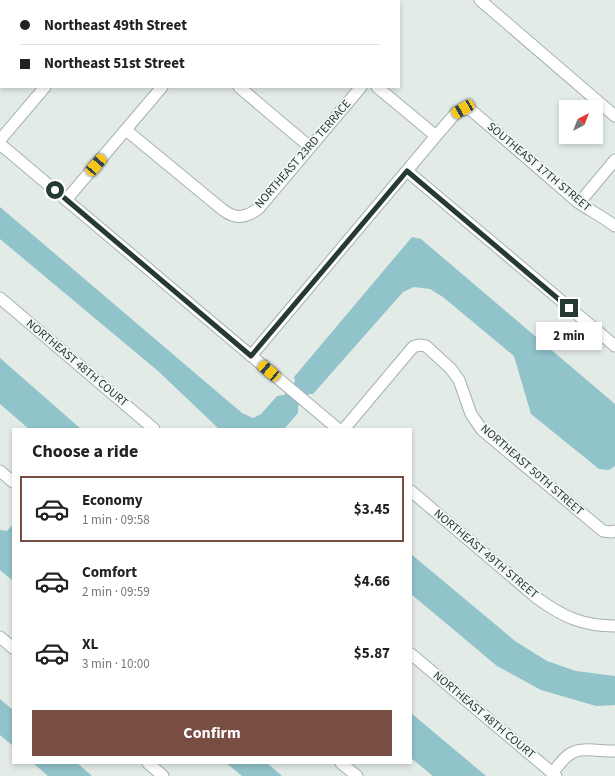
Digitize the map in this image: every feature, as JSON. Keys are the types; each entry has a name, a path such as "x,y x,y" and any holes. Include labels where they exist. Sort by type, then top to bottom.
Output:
{"street":[{"path":"480,0 615,116"},
{"path":"0,140 44,88"},
{"path":"66,200 161,88"},
{"path":"240,88 310,147"},
{"name":"NORTHEAST 23RD TERRACE","path":"126,130 223,210 233,216 242,216 252,214 259,208 360,88"},
{"path":"251,356 436,136 378,88"},
{"name":"SOUTHEAST 17TH STREET","path":"436,136 455,114 463,109 471,110 579,203 611,223"},
{"path":"0,144 337,428"},
{"path":"579,203 615,160"},
{"path":"407,171 615,346"},
{"name":"NORTHEAST 48TH COURT","path":"0,298 153,428"},
{"name":"NORTHEAST 50TH STREET","path":"345,428 412,347 419,344 426,346 451,369 459,380 471,414 482,430 603,531 614,532"},
{"path":"0,471 12,481"},
{"name":"NORTHEAST 49TH STREET","path":"412,492 550,608 582,622 603,626 615,626"},
{"path":"0,638 12,647"},
{"name":"NORTHEAST 48TH COURT","path":"412,655 554,774"},
{"path":"554,774 569,754 575,751 615,751"},
{"path":"149,764 163,776"},
{"path":"342,764 357,776"}],"water":[{"path":"0,207 242,413 253,418 261,414 277,396 284,395 295,382 294,377 412,237 421,239 615,404 615,466 609,470 599,469 531,414 514,356 443,297 430,289 414,287 403,292 313,394 309,394 298,406 298,413 285,428 218,428 158,371 0,239"},
{"path":"0,358 80,428 28,428 0,404"},
{"path":"12,525 12,580 0,570 0,530 7,531"},
{"path":"412,555 515,641 547,661 576,671 615,676 615,705 596,706 541,690 497,666 412,595"},
{"path":"0,699 12,709 12,745 0,735"},
{"path":"412,714 486,776 433,776 412,759"},
{"path":"34,764 78,764 92,776 48,776"},
{"path":"227,764 268,764 282,776 242,776"}],"route":[{"path":"55,190 251,356 407,171 569,308"}]}
